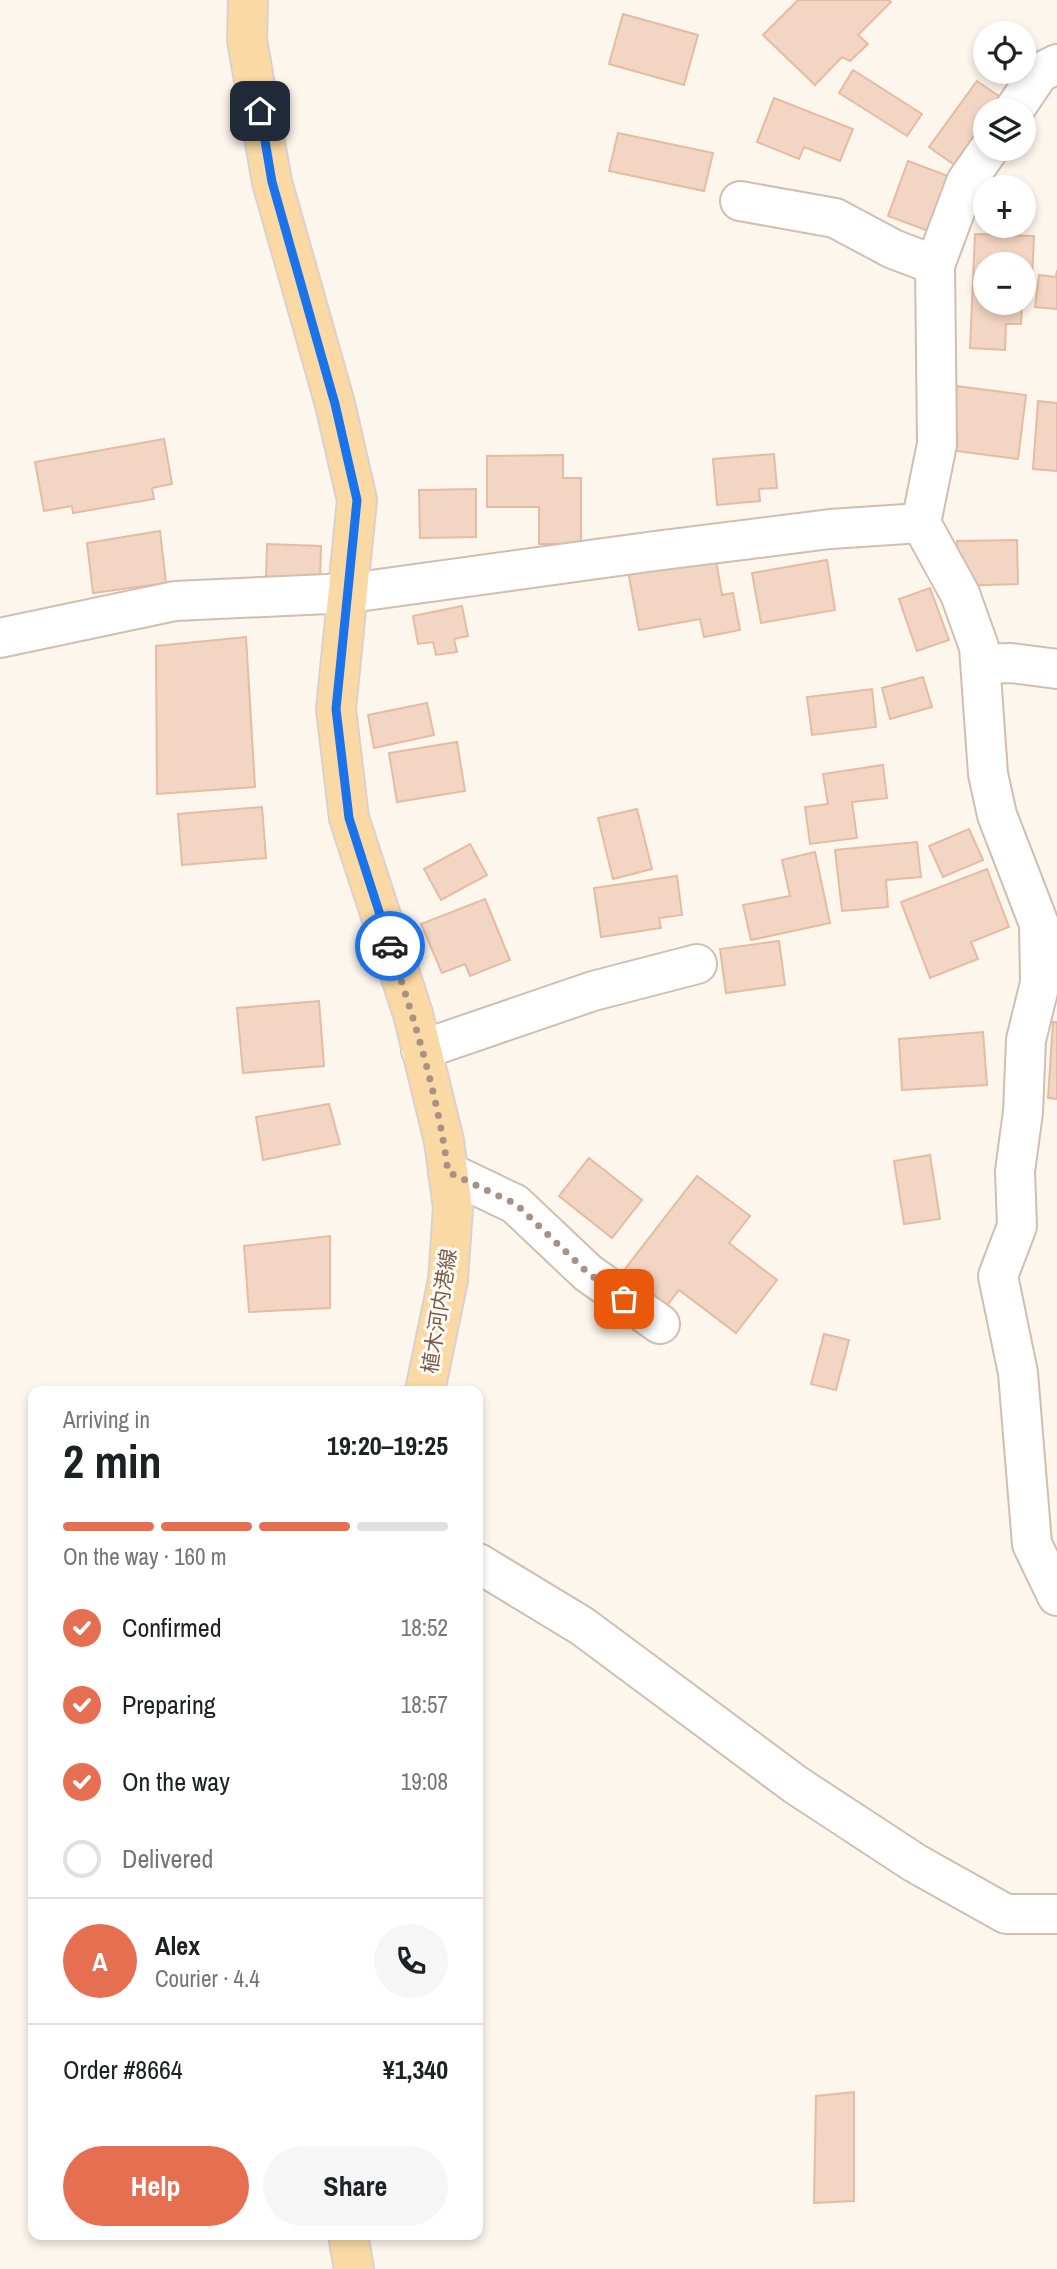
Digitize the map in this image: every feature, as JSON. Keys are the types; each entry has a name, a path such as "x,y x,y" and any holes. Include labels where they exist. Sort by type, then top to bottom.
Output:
{"main road":[{"name":"植木河内港線","path":"248,0 247,40 272,182 335,404 357,500 350,593 336,709 349,818 422,1049 444,1141 453,1208 448,1280 426,1386"},
{"path":"349,2240 354,2269"}],"street":[{"path":"1022,98 1039,74 1057,64"},
{"path":"981,161 966,182 936,265 937,444 921,523 960,594 979,647 988,774 992,794 997,815 1039,923 1040,983 1026,1040 1023,1112 1015,1171 1017,1226 998,1276 1018,1373 1031,1544 1057,1595"},
{"path":"740,201 835,218 893,249 936,265"},
{"path":"0,638 174,601 350,593 830,529 921,523"},
{"path":"981,664 1012,663 1057,668"},
{"path":"422,1049 593,991 697,964"},
{"path":"448,1172 516,1204 588,1273 660,1324"},
{"path":"483,1566 582,1626 796,1785 915,1863 1006,1914 1057,1914"}],"building":[{"path":"798,0 891,2 858,35 868,44 850,61 842,57 815,85 763,35"},
{"path":"623,14 698,35 684,85 609,64"},
{"path":"853,70 922,114 907,136 839,93"},
{"path":"975,84 981,84 1002,98 973,98 973,148 959,168 929,147"},
{"path":"774,98 853,129 840,161 804,147 799,159 757,142"},
{"path":"618,133 713,153 704,191 609,171"},
{"path":"908,161 951,177 931,232 888,216"},
{"path":"975,238 1034,238 1033,252 974,252"},
{"path":"1057,270 1057,309 1036,307 1039,275 1056,277"},
{"path":"973,280 973,315 1021,315 1021,324 1006,324 1005,350 970,348"},
{"path":"957,386 1026,395 1018,459 948,450"},
{"path":"1038,401 1057,403 1057,471 1033,469"},
{"path":"164,439 172,484 152,488 154,499 73,513 72,506 44,511 35,462"},
{"path":"774,454 777,488 759,489 760,501 717,505 713,459"},
{"path":"563,455 563,478 581,478 581,544 539,544 539,507 487,507 487,456"},
{"path":"476,489 476,537 420,538 419,490"},
{"path":"160,531 166,583 93,593 87,543"},
{"path":"1017,540 1018,584 958,586 957,541"},
{"path":"267,544 321,546 320,582 266,581"},
{"path":"715,555 722,595 733,593 740,630 704,637 700,619 639,630 628,571"},
{"path":"827,560 835,610 761,623 752,573"},
{"path":"930,588 949,640 917,651 899,599"},
{"path":"462,606 468,636 454,639 457,652 436,655 433,642 418,644 413,616"},
{"path":"246,637 255,787 157,794 156,646"},
{"path":"923,677 932,707 890,719 882,688"},
{"path":"872,689 876,727 812,735 807,697"},
{"path":"427,703 434,735 374,748 368,715"},
{"path":"457,742 465,791 397,802 389,753"},
{"path":"883,765 887,798 852,802 857,838 810,844 805,807 828,804 823,774"},
{"path":"262,807 266,858 182,865 178,814"},
{"path":"637,809 652,869 613,879 598,818"},
{"path":"969,829 983,860 943,877 929,846"},
{"path":"917,842 921,877 886,880 888,907 842,911 835,850"},
{"path":"470,844 487,875 441,900 424,869"},
{"path":"815,852 830,923 751,940 743,905 790,896 782,860"},
{"path":"987,869 1009,927 971,942 978,959 930,978 901,902"},
{"path":"677,876 682,915 659,918 661,928 601,937 594,888"},
{"path":"485,899 510,960 470,976 465,964 442,973 421,924"},
{"path":"779,941 785,985 726,993 720,949"},
{"path":"319,1001 324,1066 243,1073 237,1008"},
{"path":"1053,1022 1057,1022 1057,1099 1048,1098"},
{"path":"983,1032 987,1085 902,1090 899,1039"},
{"path":"329,1104 340,1144 263,1160 256,1117"},
{"path":"930,1155 940,1219 904,1224 894,1161"},
{"path":"589,1158 642,1200 612,1238 559,1196"},
{"path":"697,1176 750,1216 729,1243 777,1280 736,1333 679,1290 662,1312 618,1278"},
{"path":"330,1236 330,1308 249,1312 244,1246"},
{"path":"824,1334 849,1340 836,1390 811,1384"},
{"path":"854,2092 854,2201 814,2203 816,2096"}],"way so far":[{"path":"390,946 413,1014 444,1141 448,1172 516,1204 588,1273 624,1299"}],"route":[{"path":"260,111 272,182 335,404 357,500 350,593 336,709 349,818 390,946"}]}
